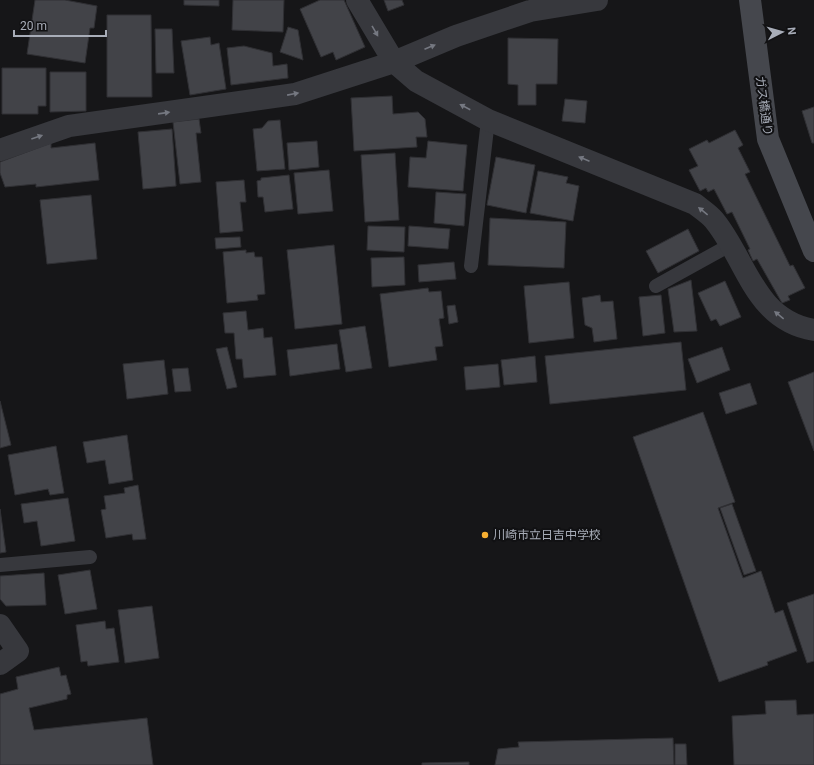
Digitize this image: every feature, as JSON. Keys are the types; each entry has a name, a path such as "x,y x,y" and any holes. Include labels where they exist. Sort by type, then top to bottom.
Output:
{"main road":[{"name":"ガス橋通り","path":"750,0 768,139 808,221 814,251"}],"street":[{"path":"357,0 394,62 416,81 488,120 695,204 714,219 748,279 778,316 802,328 814,330"},
{"path":"0,150 70,126 295,94 394,62 456,36 530,11 597,0"},
{"path":"0,626 18,651 0,664"}],"lane":[{"path":"471,266 488,120"},
{"path":"656,286 730,246"},
{"path":"0,566 90,557"}],"building":[{"path":"35,0 65,0 97,6 94,28 90,28 85,63 27,54"},
{"path":"184,0 219,0 219,6 184,5"},
{"path":"233,0 284,0 283,32 232,30"},
{"path":"320,0 344,0 365,47 336,60 333,52 321,57 300,9"},
{"path":"384,0 402,0 404,5 388,11"},
{"path":"107,15 151,15 152,97 107,97"},
{"path":"288,27 298,30 303,60 280,52"},
{"path":"155,29 172,29 174,73 156,73"},
{"path":"210,37 211,45 219,43 226,89 190,95 181,41"},
{"path":"508,38 558,39 557,84 536,84 536,105 518,105 518,85 508,84"},
{"path":"244,46 272,53 273,66 287,64 288,78 231,85 227,48"},
{"path":"2,68 46,68 46,106 38,106 38,114 2,114"},
{"path":"50,72 86,72 86,111 50,112"},
{"path":"392,96 393,114 418,112 425,119 427,137 416,137 417,147 354,151 351,98"},
{"path":"565,99 587,101 585,123 562,121"},
{"path":"814,107 814,143 812,143 802,111"},
{"path":"199,119 201,133 196,133 201,182 180,184 173,122"},
{"path":"280,120 285,169 257,171 253,129 262,128 268,121"},
{"path":"172,129 176,186 143,189 138,132"},
{"path":"735,130 743,145 738,148 750,172 745,174 790,266 793,265 805,288 788,296 790,300 782,303 757,259 753,261 748,250 750,249 732,212 727,214 714,189 708,192 706,188 700,191 689,170 698,166 689,149 707,140 709,143"},
{"path":"317,141 319,167 289,170 287,143"},
{"path":"428,141 467,145 463,191 408,187 410,157 426,158"},
{"path":"51,143 51,148 95,143 99,180 36,187 36,184 5,187 0,173 0,162"},
{"path":"395,153 399,220 365,222 361,155"},
{"path":"496,157 535,165 526,213 487,205"},
{"path":"329,170 333,211 298,214 294,173"},
{"path":"538,171 568,177 566,183 579,186 573,221 530,213"},
{"path":"289,175 293,209 265,212 263,197 258,197 257,181 261,180 261,178"},
{"path":"244,180 246,202 240,202 243,231 220,233 216,182"},
{"path":"436,192 466,194 464,226 434,223"},
{"path":"91,195 97,259 47,264 40,200"},
{"path":"490,218 566,222 564,268 488,265"},
{"path":"368,226 405,227 404,252 367,250"},
{"path":"409,226 450,229 448,249 408,246"},
{"path":"688,229 699,251 658,273 646,251"},
{"path":"240,237 241,247 216,249 215,238"},
{"path":"334,245 342,324 295,329 287,250"},
{"path":"246,250 246,253 254,252 255,257 262,257 265,294 257,295 258,300 227,303 223,252"},
{"path":"404,257 405,285 372,287 371,258"},
{"path":"454,262 456,279 419,282 418,265"},
{"path":"691,280 697,331 674,332 668,289"},
{"path":"725,281 741,317 720,326 716,319 711,321 698,293"},
{"path":"569,282 574,338 529,343 524,286"},
{"path":"428,288 429,292 441,291 444,318 439,319 443,346 435,347 437,360 389,367 380,294"},
{"path":"600,295 601,302 613,301 617,339 594,342 592,328 585,325 582,298"},
{"path":"661,295 665,333 643,336 639,297"},
{"path":"455,305 458,322 449,324 447,306"},
{"path":"246,311 248,330 263,328 264,338 272,337 276,375 244,378 242,359 236,359 234,333 225,333 223,313"},
{"path":"365,326 372,368 346,372 339,330"},
{"path":"681,342 686,390 550,404 545,356"},
{"path":"337,344 340,369 290,376 287,350"},
{"path":"227,347 237,387 227,389 216,349"},
{"path":"722,347 730,370 697,383 688,359"},
{"path":"535,356 537,382 504,385 501,360"},
{"path":"164,360 168,394 127,399 123,364"},
{"path":"498,364 500,387 466,390 464,367"},
{"path":"188,368 191,391 175,392 172,369"},
{"path":"814,372 814,451 788,382"},
{"path":"750,383 757,404 726,414 719,393"},
{"path":"0,401 11,445 0,448"},
{"path":"703,412 735,502 718,508 743,578 761,571 775,613 783,610 797,651 767,662 768,665 719,682 633,437"},
{"path":"127,435 133,480 109,484 105,460 87,463 83,442"},
{"path":"56,446 64,493 50,495 48,489 15,495 8,455"},
{"path":"138,485 146,539 133,540 132,534 106,538 101,510 106,509 104,496 125,493 124,488"},
{"path":"68,498 75,541 41,546 37,521 24,523 21,504"},
{"path":"732,504 756,571 744,575 720,508"},
{"path":"0,509 6,552 0,553"},
{"path":"90,570 97,609 65,614 58,575"},
{"path":"44,573 46,605 6,606 0,599 0,576"},
{"path":"814,594 814,661 807,663 787,603"},
{"path":"152,606 159,658 125,663 118,610"},
{"path":"105,621 106,629 114,628 119,662 88,666 87,661 81,662 76,625"},
{"path":"59,667 61,676 66,675 71,694 67,695 67,699 29,708 34,730 147,718 153,765 0,765 0,694 18,689 16,677"},
{"path":"796,700 797,715 814,714 814,765 734,765 732,716 766,714 765,701"},
{"path":"673,738 674,765 495,765 498,749 519,747 518,742"},
{"path":"675,744 686,744 687,765 675,765"},
{"path":"469,762 469,765 422,765 422,763"}],"place":[{"name":"川崎市立日吉中学校","path":"485,535"}]}
